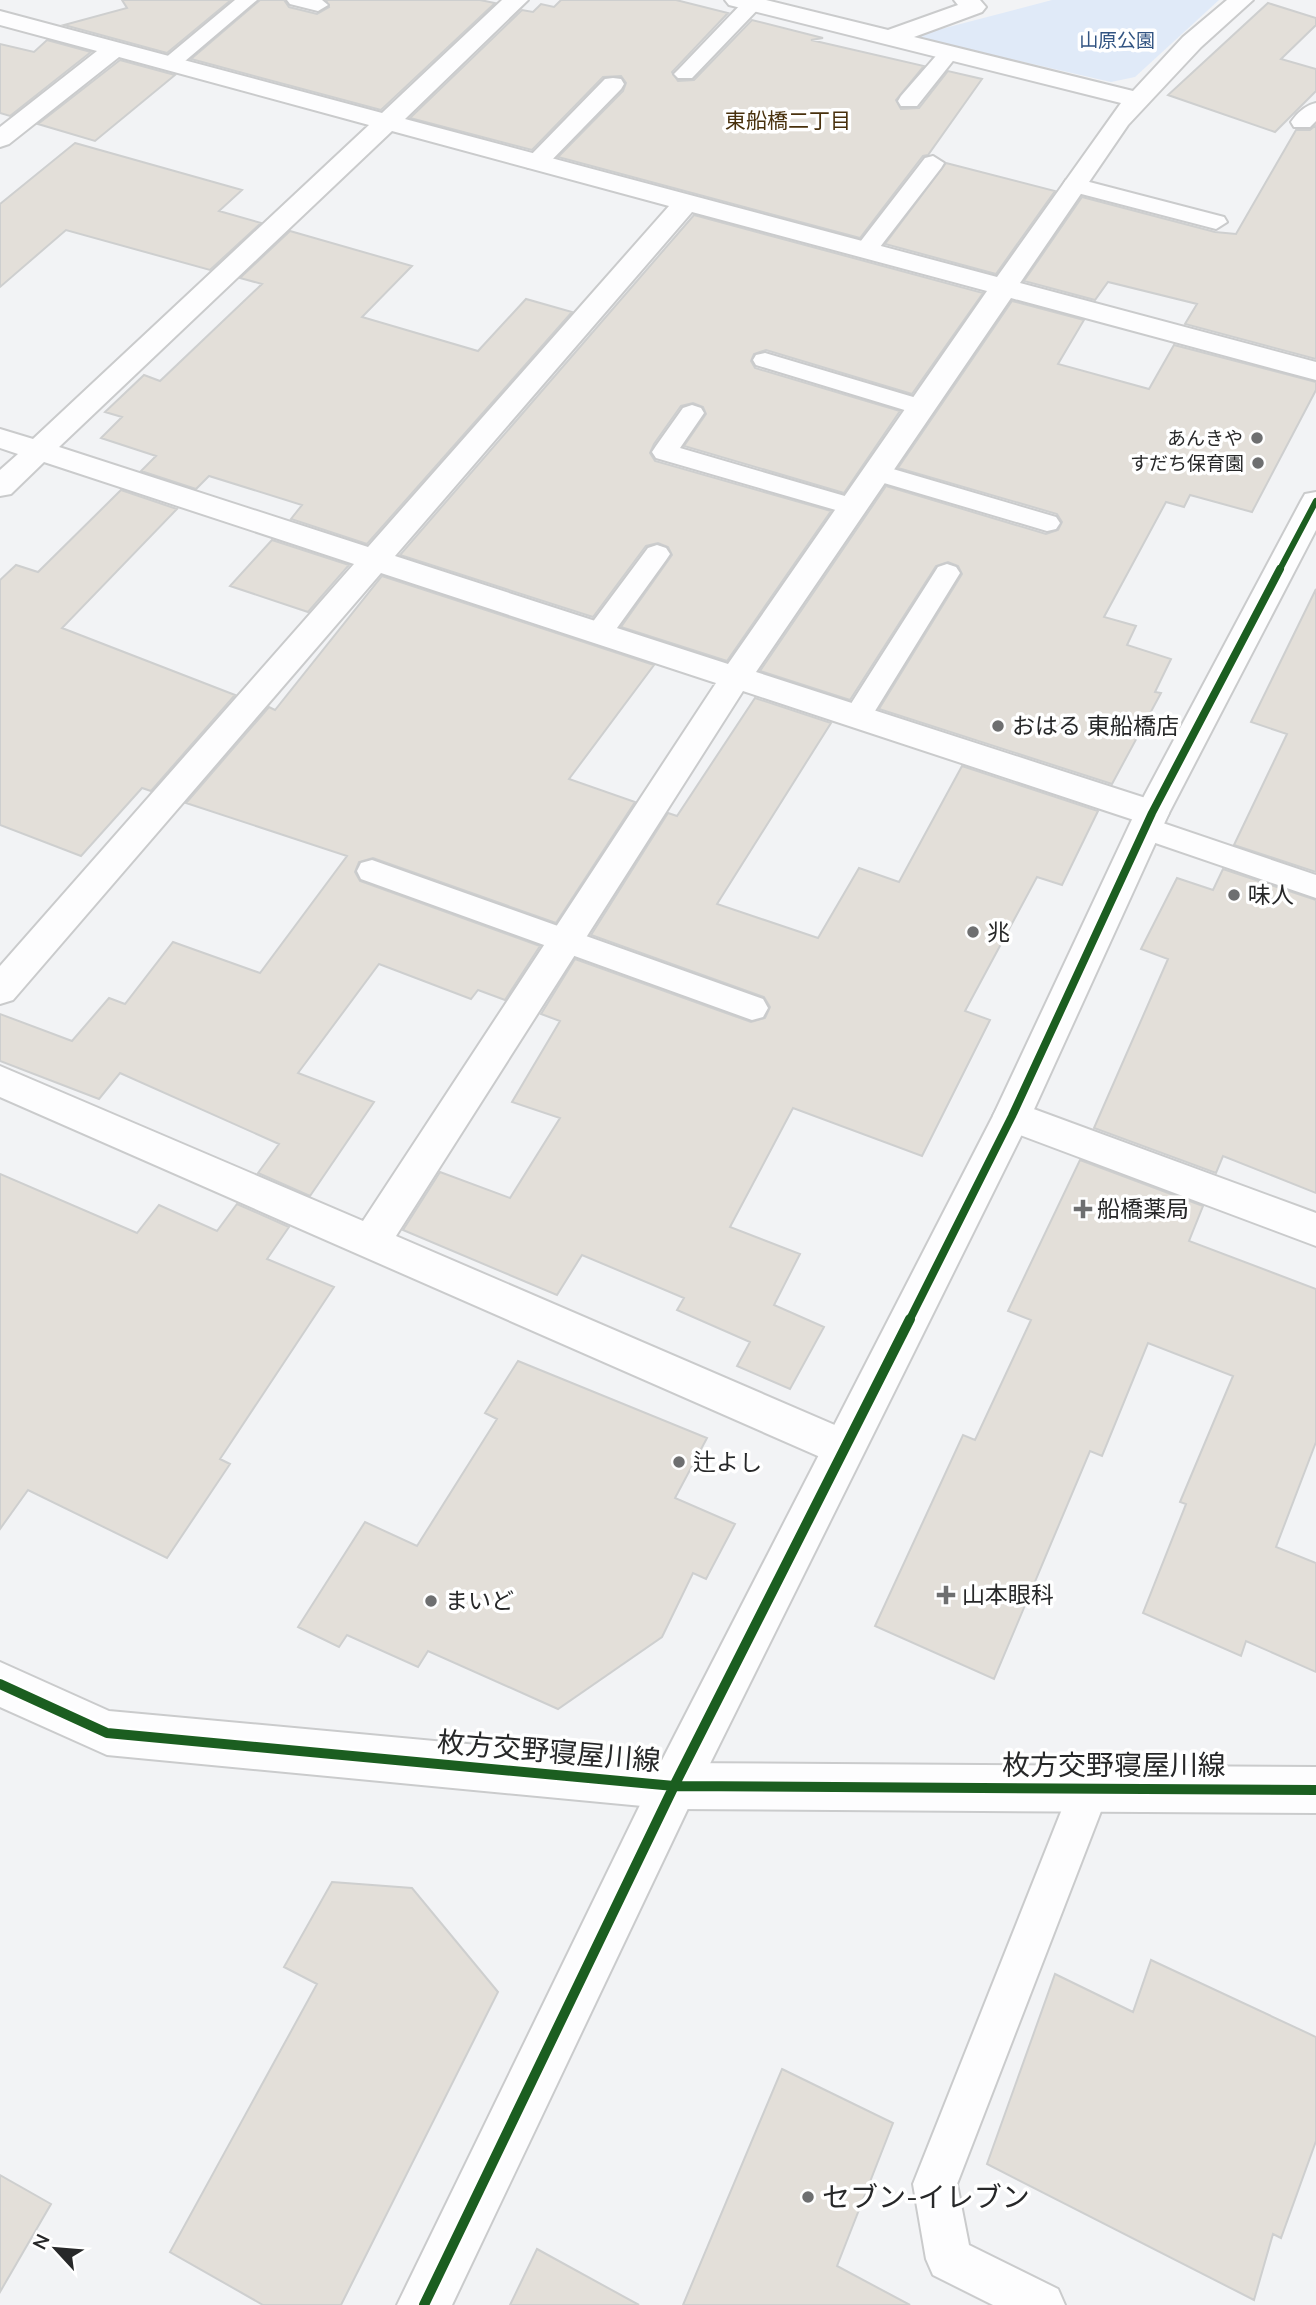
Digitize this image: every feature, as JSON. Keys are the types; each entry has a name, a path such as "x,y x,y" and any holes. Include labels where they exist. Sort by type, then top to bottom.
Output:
{"street":[{"path":"0,487 516,0"},
{"path":"371,1242 736,677 1074,185 1135,99 1192,42 1241,0"},
{"path":"745,2 1135,99"},
{"path":"889,38 978,3"},
{"path":"0,18 685,204 1316,371"},
{"path":"0,139 116,48"},
{"path":"0,990 685,204"},
{"path":"0,438 857,717 1149,820"},
{"path":"424,2305 674,1786 1012,1116 1149,820 1316,501"},
{"path":"0,1080 843,1448"},
{"path":"1012,1116 1316,1230"},
{"name":"枚方交野寝屋川線","path":"0,1684 107,1733 674,1786 1316,1790"}],"lane":[{"path":"171,63 247,0"},
{"path":"297,0 318,5"},
{"path":"685,74 745,2"},
{"path":"909,102 949,53"},
{"path":"536,163 612,84"},
{"path":"865,251 933,163"},
{"path":"1074,185 1216,222"},
{"path":"765,360 921,407"},
{"path":"692,413 665,452 853,507"},
{"path":"876,472 1047,523"},
{"path":"599,633 657,554"},
{"path":"857,717 947,573"},
{"path":"1149,820 1316,887"},
{"path":"372,871 752,1008"},
{"path":"1026,2301 948,2259 935,2184 1090,1788"}],"green space":[{"name":"山原公園","path":"1052,0 1219,0 1135,77 1111,82 928,40 918,35"}],"building":[{"path":"122,0 231,0 167,53 64,25 127,8"},
{"path":"260,0 284,0 289,7 317,14 329,7 326,0 480,0 495,3 381,110 191,59"},
{"path":"561,0 676,0 728,13 672,72 678,81 694,80 752,20 823,38 811,40 924,66 896,100 901,109 919,108 948,71 982,79 928,155 923,156 860,238 558,157 623,91 626,83 621,76 603,77 532,150 410,118 522,10 533,12 541,4 554,7"},
{"path":"1268,3 1316,18 1316,25 1281,59 1316,69 1316,91 1275,132 1168,95"},
{"path":"47,40 91,52 10,116 0,113 0,44 34,52"},
{"path":"120,60 175,75 95,141 38,124"},
{"path":"1316,125 1316,359 1185,324 1197,304 1108,282 1095,300 1024,281 1082,197 1215,232 1236,234 1296,130 1310,130"},
{"path":"75,143 242,190 219,211 261,223 210,270 66,230 0,287 0,204"},
{"path":"946,163 1055,191 996,274 885,244"},
{"path":"694,215 983,293 912,394 766,350 754,354 751,361 755,368 900,411 844,493 684,446 706,414 703,407 693,403 681,406 654,444 650,453 655,461 831,511 727,661 621,627 672,555 668,547 658,543 646,546 593,617 400,555"},
{"path":"290,231 412,266 362,317 478,351 526,299 572,312 367,544 291,519 302,505 209,476 196,489 141,471 156,456 101,438 122,417 105,412 144,375 160,381 262,284 240,278"},
{"path":"1012,301 1084,320 1058,364 1149,389 1174,345 1316,382 1316,390 1252,512 1190,495 1184,507 1166,502 1104,617 1136,626 1127,645 1171,659 1155,692 1161,693 1112,784 879,709 962,574 958,566 948,562 936,566 850,700 760,671 886,486 1046,534 1058,530 1062,522 1057,514 898,468"},
{"path":"121,490 177,509 62,628 235,695 151,791 142,788 81,856 0,825 0,580 16,565 38,572"},
{"path":"272,540 349,565 308,612 230,586"},
{"path":"382,576 654,665 569,779 635,802 556,923 373,858 359,862 355,872 360,881 540,946 505,1000 478,990 471,999 379,964 298,1073 374,1102 310,1196 258,1173 279,1144 120,1073 99,1099 0,1061 0,1014 72,1041 109,998 125,1004 173,942 260,973 347,856 186,803 269,707 275,710"},
{"path":"1316,589 1316,872 1234,845 1287,734 1251,722"},
{"path":"755,698 831,723 717,904 818,938 859,868 899,882 962,766 1098,811 1062,885 1037,877 965,1011 990,1020 922,1156 793,1108 730,1227 800,1254 774,1305 824,1327 790,1389 737,1366 750,1342 677,1310 684,1298 582,1255 557,1295 403,1230 440,1172 510,1198 560,1118 512,1102 560,1021 541,1014 575,959 751,1022 765,1018 770,1007 764,997 591,935 668,813 677,816"},
{"path":"1223,869 1316,900 1316,1193 1223,1156 1216,1173 1094,1128 1168,959 1141,949 1177,878 1213,890"},
{"path":"1080,1160 1203,1206 1189,1241 1316,1289 1316,1442 1276,1547 1316,1563 1316,1672 1246,1641 1241,1656 1143,1613 1186,1504 1180,1502 1233,1376 1148,1343 1102,1456 1090,1451 994,1679 875,1626 963,1435 975,1440 1031,1320 1008,1311"},
{"path":"0,1174 137,1233 159,1205 217,1231 237,1204 289,1227 267,1259 334,1287 220,1459 230,1464 167,1558 28,1490 0,1529"},
{"path":"518,1361 707,1438 675,1498 735,1524 706,1579 693,1573 662,1637 558,1709 428,1651 418,1667 347,1635 339,1647 298,1627 365,1522 417,1546 497,1419 485,1413"},
{"path":"332,1882 412,1888 498,1992 341,2305 263,2305 170,2252 317,1984 284,1967"},
{"path":"1151,1960 1316,2037 1316,2141 1281,2238 1273,2234 1254,2300 987,2164 1055,1974 1133,2012"},
{"path":"782,2069 893,2123 837,2266 910,2305 683,2305"},
{"path":"0,2175 51,2204 0,2292"},
{"path":"537,2249 639,2305 510,2305"}],"cycle path":[{"path":"424,2305 674,1786 1012,1116 1152,813 1316,501"},
{"path":"0,1684 107,1733 674,1786 1316,1790"}],"place":[{"name":"あんきや","path":"1257,438"},
{"name":"すだち保育園","path":"1258,463"},
{"name":"おはる 東船橋店","path":"998,726"},
{"name":"味人","path":"1234,895"},
{"name":"兆","path":"973,932"},
{"name":"船橋薬局","path":"1083,1209"},
{"name":"辻よし","path":"679,1462"},
{"name":"山本眼科","path":"946,1595"},
{"name":"まいど","path":"431,1601"},
{"name":"セブン-イレブン","path":"808,2197"}],"district":[{"name":"東船橋二丁目","path":"788,121"}]}
